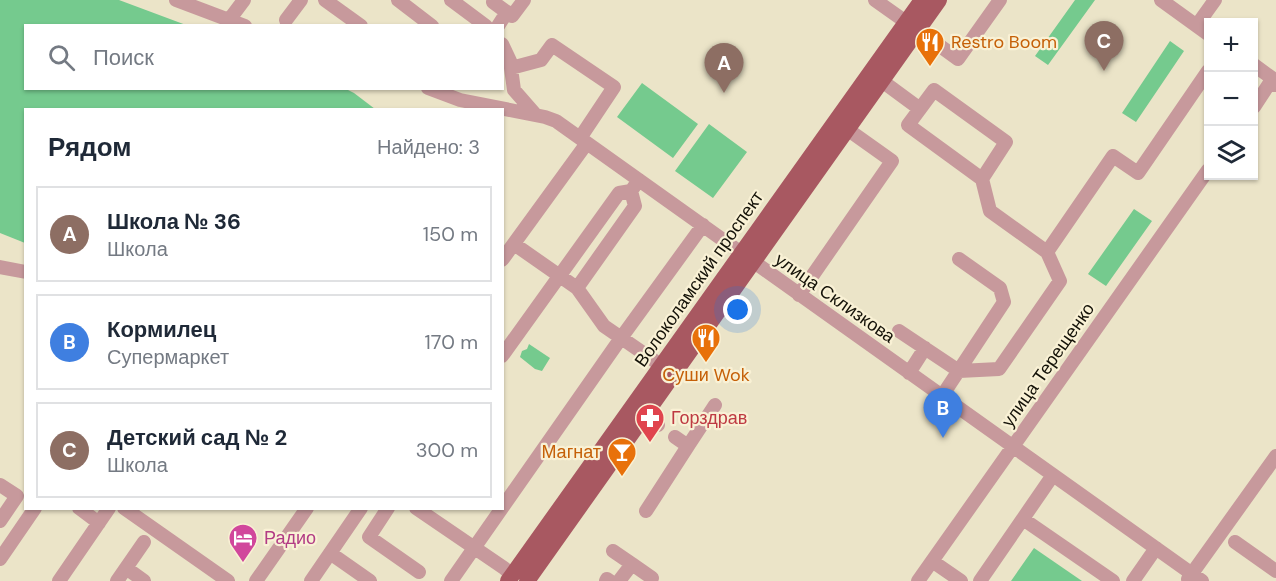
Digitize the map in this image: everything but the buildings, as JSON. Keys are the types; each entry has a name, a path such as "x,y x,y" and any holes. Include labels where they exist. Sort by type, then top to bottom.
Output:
{"main road":[{"name":"Волоколамский проспект","path":"516,579 662,366 882,81 912,26 922,0"},
{"name":"Волоколамский проспект","path":"516,579 651,420 747,258 912,26 939,0"}],"street":[{"path":"176,0 240,24"},
{"path":"229,20 244,0"},
{"path":"286,20 301,0"},
{"path":"325,0 358,24"},
{"path":"398,0 429,24"},
{"path":"451,0 483,24"},
{"path":"494,0 493,2 512,16 524,0"},
{"path":"875,0 958,59 1000,0"},
{"path":"1161,0 1203,29 1215,0"},
{"path":"499,24 507,12"},
{"path":"504,257 584,141 614,87 552,45 541,60 508,77"},
{"path":"504,55 508,77 517,95 535,114"},
{"path":"1258,68 1276,83"},
{"path":"1047,252 1113,156 1138,173 1208,72"},
{"path":"882,81 920,109"},
{"path":"1258,101 1269,84 1276,83"},
{"name":"улица Склизкова","path":"433,90 459,100 502,108"},
{"path":"899,331 958,371 999,369 1060,281 1047,252 990,211 982,179 908,125 934,90 1006,142 982,179"},
{"name":"улица Склизкова","path":"504,108 552,119 584,141 635,186 703,225 1156,548 1194,579"},
{"path":"799,295 892,161 847,129"},
{"name":"улица Терещенко","path":"918,581 1204,177"},
{"path":"504,353 619,193 635,186 635,206 577,288"},
{"path":"504,505 703,225"},
{"path":"514,244 577,288 604,326 662,366"},
{"path":"942,396 1004,302 1000,288 959,259"},
{"path":"0,267 24,272"},
{"path":"909,373 925,348"},
{"path":"646,511 716,405"},
{"path":"675,437 688,446"},
{"path":"1194,579 1276,456"},
{"path":"980,581 1053,475"},
{"path":"0,485 17,496 0,520"},
{"path":"0,559 34,510"},
{"path":"82,510 99,523"},
{"path":"66,578 108,510"},
{"path":"127,510 228,581"},
{"path":"256,581 306,510"},
{"path":"310,581 360,510"},
{"path":"387,510 369,537 419,572"},
{"path":"419,510 516,579"},
{"path":"451,581 501,510"},
{"path":"1023,519 1113,581"},
{"path":"117,581 144,542"},
{"path":"1235,542 1272,574"},
{"path":"1133,581 1156,548"},
{"path":"613,551 652,578"},
{"path":"330,553 370,581"},
{"path":"932,561 961,581"},
{"path":"620,581 632,564"},
{"path":"126,568 144,581"}],"green space":[{"path":"0,0 119,0 183,24 24,24 24,90 348,90 374,108 24,108 24,243 0,233"},
{"path":"1075,0 1095,0 1048,65 1035,56"},
{"path":"1170,41 1184,51 1136,122 1122,113"},
{"path":"642,83 698,124 673,158 617,117"},
{"path":"709,124 747,152 713,198 675,171"},
{"path":"1134,209 1152,221 1106,286 1088,274"},
{"path":"529,344 550,358 542,371 535,369 520,357"},
{"path":"1034,548 1082,581 1011,581"}],"place":[{"name":"Restro Boom","path":"930,68"},
{"name":"Детский сад № 2","path":"1104,71"},
{"name":"Школа № 36","path":"724,93"},
{"name":"Суши Wok","path":"706,364"},
{"name":"Кормилец","path":"943,438"},
{"name":"Горздрав","path":"650,444"},
{"name":"Магнат","path":"622,478"},
{"name":"Радио","path":"243,564"}]}
